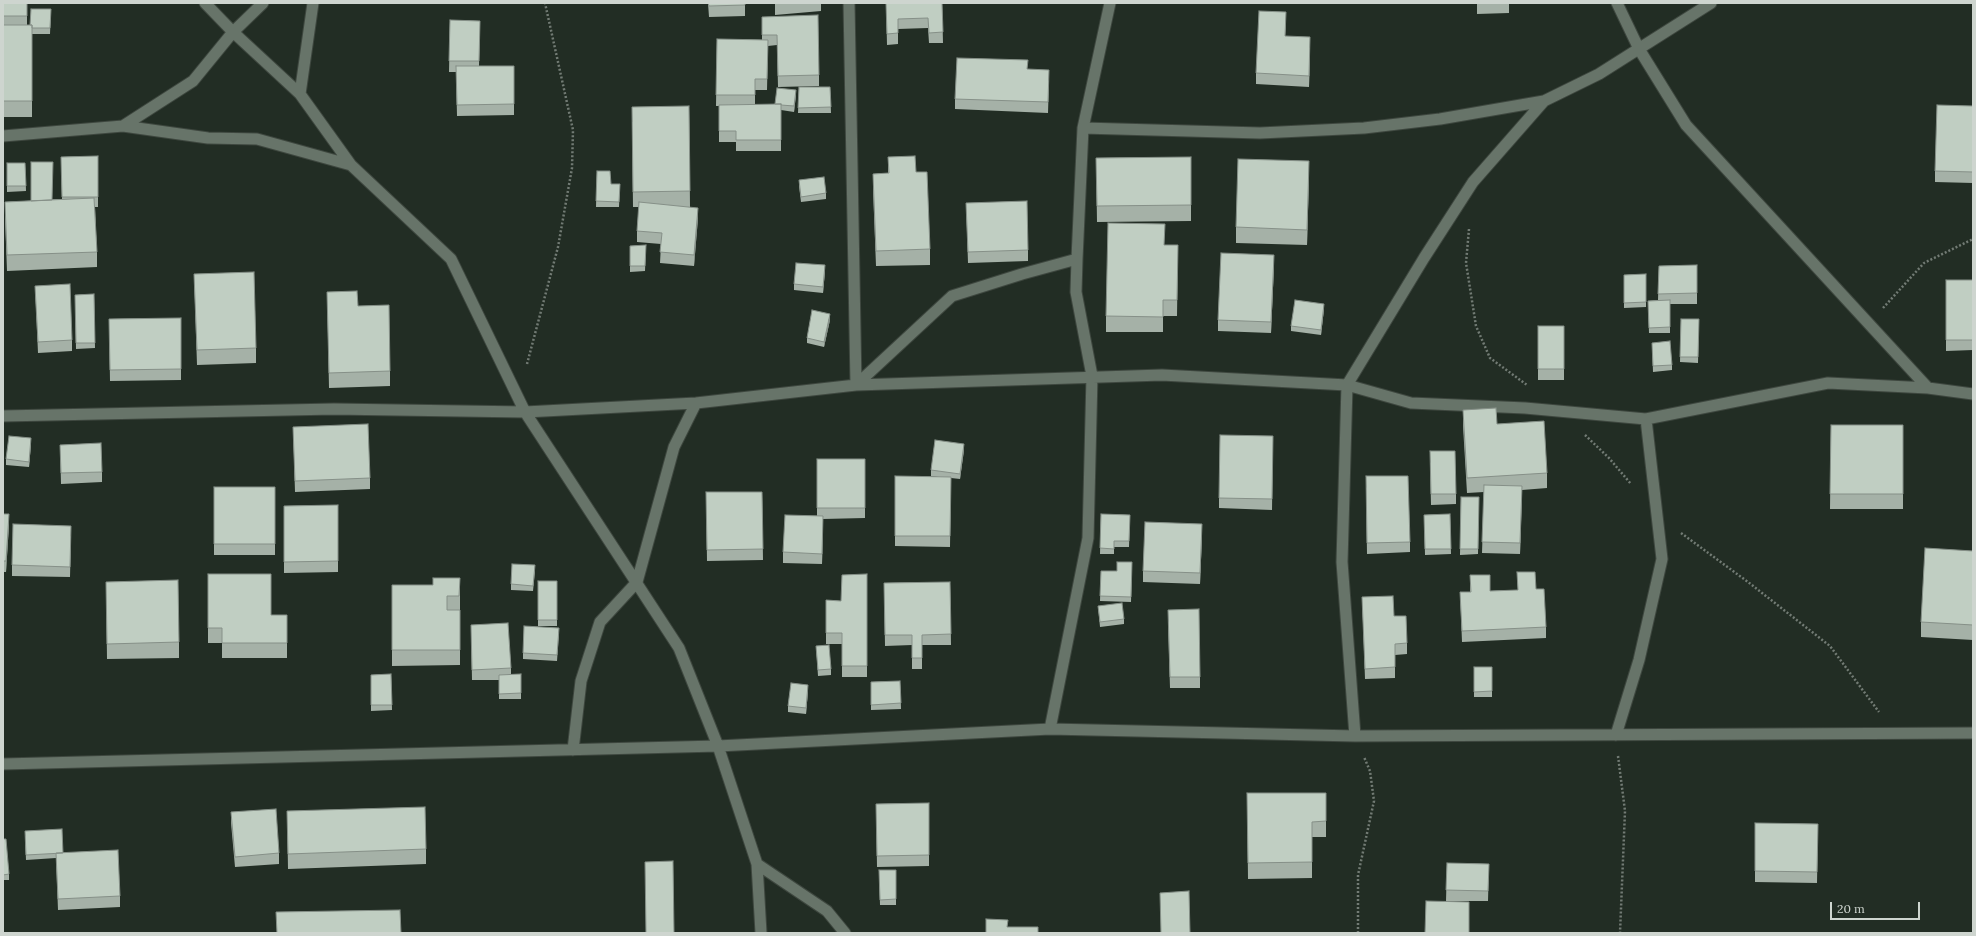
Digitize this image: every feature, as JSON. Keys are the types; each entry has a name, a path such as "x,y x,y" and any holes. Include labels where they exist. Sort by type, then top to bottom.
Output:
{"street":[{"path":"205,3 233,32 300,94 351,165 451,259 525,412 679,648 718,746 757,864 761,933"},
{"path":"123,126 193,82 233,32 263,3"},
{"path":"300,94 313,3"},
{"path":"849,3 856,385"},
{"path":"1050,729 1088,538 1092,376 1076,292 1077,259 1083,128 1110,3"},
{"path":"1617,3 1639,49 1686,125 1928,388"},
{"path":"1083,128 1260,132 1364,128 1440,119 1544,101 1599,74 1711,3"},
{"path":"1355,736 1342,562 1348,385 1424,258 1473,182 1544,101"},
{"path":"3,136 123,126 208,138 258,139 351,165"},
{"path":"856,385 952,296 1022,274 1077,259"},
{"path":"3,416 334,409 525,412 696,403 856,385 1092,376 1162,375 1348,385 1411,403 1525,408 1646,419 1828,383 1928,388 1973,394"},
{"path":"573,750 581,681 600,622 637,582 674,447 696,403"},
{"path":"1616,735 1639,660 1662,559 1646,419"},
{"path":"3,764 718,746 1050,729 1355,736 1973,733"},
{"path":"757,864 827,910 845,933"}],"path":[{"path":"518,397 558,247 572,168 573,130 545,3"},
{"path":"1869,325 1924,263 1973,240"},
{"path":"1616,735 1625,812 1620,933"},
{"path":"1355,736 1370,771 1374,801 1358,875 1358,933"}],"building":[{"path":"3,3 27,3 27,16 3,16"},
{"path":"708,3 745,3 745,5 709,6"},
{"path":"886,3 942,3 943,32 929,33 928,18 898,19 898,33 887,34"},
{"path":"31,9 51,9 50,28 32,28 32,25 30,25"},
{"path":"1259,11 1286,12 1285,36 1310,37 1309,76 1256,73"},
{"path":"818,15 819,75 778,76 777,35 762,35 762,17"},
{"path":"450,20 480,21 479,61 449,61"},
{"path":"3,25 32,25 32,101 3,101"},
{"path":"717,39 768,40 767,79 755,79 755,95 716,95"},
{"path":"957,58 1028,60 1027,69 1049,70 1048,102 955,99"},
{"path":"456,66 514,66 514,104 457,105"},
{"path":"799,87 830,87 831,107 798,108"},
{"path":"777,88 796,90 794,106 775,104"},
{"path":"781,104 781,140 736,140 736,131 719,131 719,105"},
{"path":"1937,105 1973,106 1973,172 1935,171"},
{"path":"689,106 690,191 633,192 632,107"},
{"path":"98,156 98,197 62,197 61,157"},
{"path":"915,156 916,172 927,172 930,249 876,251 873,174 889,173 888,157"},
{"path":"1191,157 1191,205 1097,206 1096,158"},
{"path":"1238,159 1309,161 1307,230 1236,227"},
{"path":"31,162 53,162 52,200 31,201"},
{"path":"7,163 25,163 26,186 7,186"},
{"path":"597,171 610,171 611,184 620,184 619,202 596,201"},
{"path":"824,177 826,193 801,197 799,180"},
{"path":"94,198 97,252 7,255 5,202"},
{"path":"1027,201 1028,250 968,252 966,203"},
{"path":"639,202 698,208 694,255 660,252 662,233 637,231"},
{"path":"1108,223 1165,224 1164,245 1178,245 1177,300 1163,300 1163,317 1106,316"},
{"path":"646,245 645,266 630,266 630,246"},
{"path":"1221,253 1274,255 1271,322 1218,320"},
{"path":"796,263 825,265 823,287 794,284"},
{"path":"1697,265 1697,293 1658,294 1659,266"},
{"path":"254,272 256,348 197,350 194,274"},
{"path":"1646,274 1646,302 1624,303 1624,275"},
{"path":"1946,280 1973,280 1973,340 1946,340"},
{"path":"70,284 72,340 38,342 35,286"},
{"path":"357,291 358,306 389,305 390,371 329,373 327,292"},
{"path":"94,294 95,343 76,343 75,295"},
{"path":"1295,300 1324,304 1321,330 1291,326"},
{"path":"1670,300 1670,327 1649,328 1648,301"},
{"path":"812,310 830,314 824,342 807,338"},
{"path":"181,318 181,369 110,370 109,319"},
{"path":"1681,319 1699,319 1698,357 1680,357"},
{"path":"1538,326 1564,326 1564,369 1538,369"},
{"path":"1670,341 1672,365 1653,366 1652,343"},
{"path":"1496,408 1497,424 1544,421 1547,473 1467,478 1463,410"},
{"path":"368,424 370,478 295,481 293,427"},
{"path":"1831,425 1903,425 1903,494 1830,494"},
{"path":"1220,435 1273,436 1272,499 1219,498"},
{"path":"9,436 31,438 29,462 6,459"},
{"path":"935,440 964,444 960,474 931,470"},
{"path":"101,443 102,472 61,473 60,445"},
{"path":"1430,451 1455,451 1456,494 1431,494"},
{"path":"817,459 865,459 865,508 817,508"},
{"path":"895,476 951,477 950,536 895,536"},
{"path":"1366,476 1408,476 1410,542 1367,543"},
{"path":"1484,485 1522,486 1520,543 1482,542"},
{"path":"214,487 275,487 275,544 214,544"},
{"path":"706,492 762,492 763,549 707,550"},
{"path":"1461,497 1479,497 1478,549 1460,549"},
{"path":"338,505 338,561 284,562 284,506"},
{"path":"3,514 9,514 6,561 3,561"},
{"path":"1101,514 1130,515 1129,541 1114,541 1114,549 1100,548"},
{"path":"1450,514 1451,549 1425,549 1424,515"},
{"path":"785,515 823,516 822,554 783,552"},
{"path":"1145,522 1202,524 1200,573 1143,571"},
{"path":"13,524 71,526 70,567 12,565"},
{"path":"1925,548 1973,551 1973,625 1921,622"},
{"path":"1117,562 1132,562 1131,597 1100,596 1101,571 1117,571"},
{"path":"512,564 535,565 533,586 511,584"},
{"path":"1517,572 1535,572 1536,589 1544,589 1546,627 1462,631 1460,592 1471,592 1470,575 1490,575 1490,591 1518,590"},
{"path":"208,574 271,574 271,615 287,615 287,643 222,643 222,628 208,628"},
{"path":"867,574 867,666 842,666 842,633 826,633 826,600 841,601 842,575"},
{"path":"433,578 460,578 459,596 447,596 447,610 460,610 460,650 392,650 392,585 433,585"},
{"path":"178,580 179,642 107,644 106,582"},
{"path":"538,581 557,581 557,620 538,620"},
{"path":"950,582 951,634 922,635 922,658 912,658 912,635 885,635 884,583"},
{"path":"1393,596 1394,616 1406,616 1407,643 1395,644 1395,667 1365,669 1362,597"},
{"path":"1122,603 1124,619 1100,622 1098,606"},
{"path":"1199,609 1200,677 1170,677 1168,610"},
{"path":"508,623 511,668 472,670 471,625"},
{"path":"524,626 559,628 557,655 523,653"},
{"path":"829,645 831,669 818,670 816,646"},
{"path":"1474,667 1492,667 1492,691 1474,692"},
{"path":"391,674 392,705 371,705 371,675"},
{"path":"521,674 521,693 499,694 499,675"},
{"path":"900,681 901,703 871,705 871,682"},
{"path":"791,683 808,685 806,708 788,706"},
{"path":"1247,793 1326,793 1326,821 1312,822 1312,862 1248,863"},
{"path":"929,803 929,855 877,856 876,804"},
{"path":"425,807 426,849 288,854 287,811"},
{"path":"276,809 279,853 235,857 231,812"},
{"path":"1755,823 1818,824 1817,872 1755,871"},
{"path":"62,829 63,853 26,855 25,831"},
{"path":"3,839 6,839 9,874 3,875"},
{"path":"118,850 120,896 58,899 56,853"},
{"path":"673,861 674,933 646,933 645,862"},
{"path":"1447,863 1489,864 1488,891 1446,890"},
{"path":"879,870 896,870 896,899 880,900"},
{"path":"1189,891 1190,933 1161,933 1160,893"},
{"path":"1426,901 1469,902 1469,933 1425,933"},
{"path":"400,910 401,933 277,933 276,912"},
{"path":"986,919 1008,920 1007,927 1038,927 1038,933 986,933"}]}
